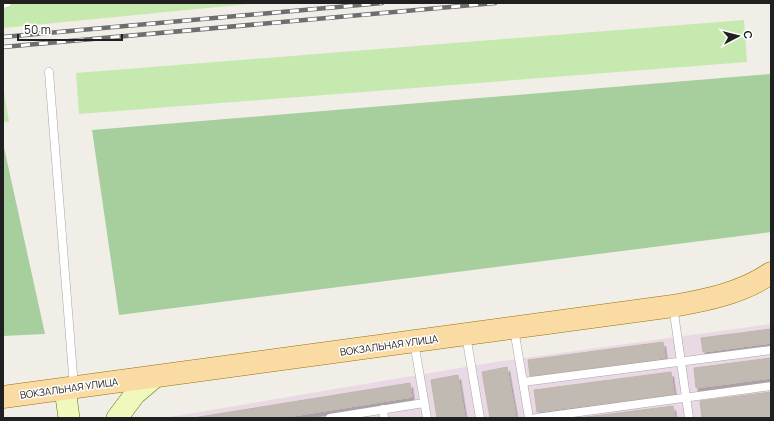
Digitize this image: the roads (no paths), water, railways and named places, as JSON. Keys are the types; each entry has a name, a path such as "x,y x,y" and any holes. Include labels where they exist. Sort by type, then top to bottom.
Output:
{"main road":[{"name":"ВОКЗАЛЬНАЯ УЛИЦА","path":"3,398 673,306 719,297 747,287 771,273"}],"street":[{"path":"120,416 135,394 155,377"},
{"path":"69,388 69,418"}],"lane":[{"path":"3,4 7,3"},
{"path":"49,72 69,388"},
{"path":"673,306 690,418"},
{"path":"514,329 529,418"},
{"path":"466,335 480,418"},
{"path":"414,342 427,418"},
{"path":"523,382 771,350"},
{"path":"536,418 771,386"},
{"path":"330,418 383,414 424,403"}],"railway":[{"path":"3,37 382,3"},
{"path":"3,47 495,3"}]}
